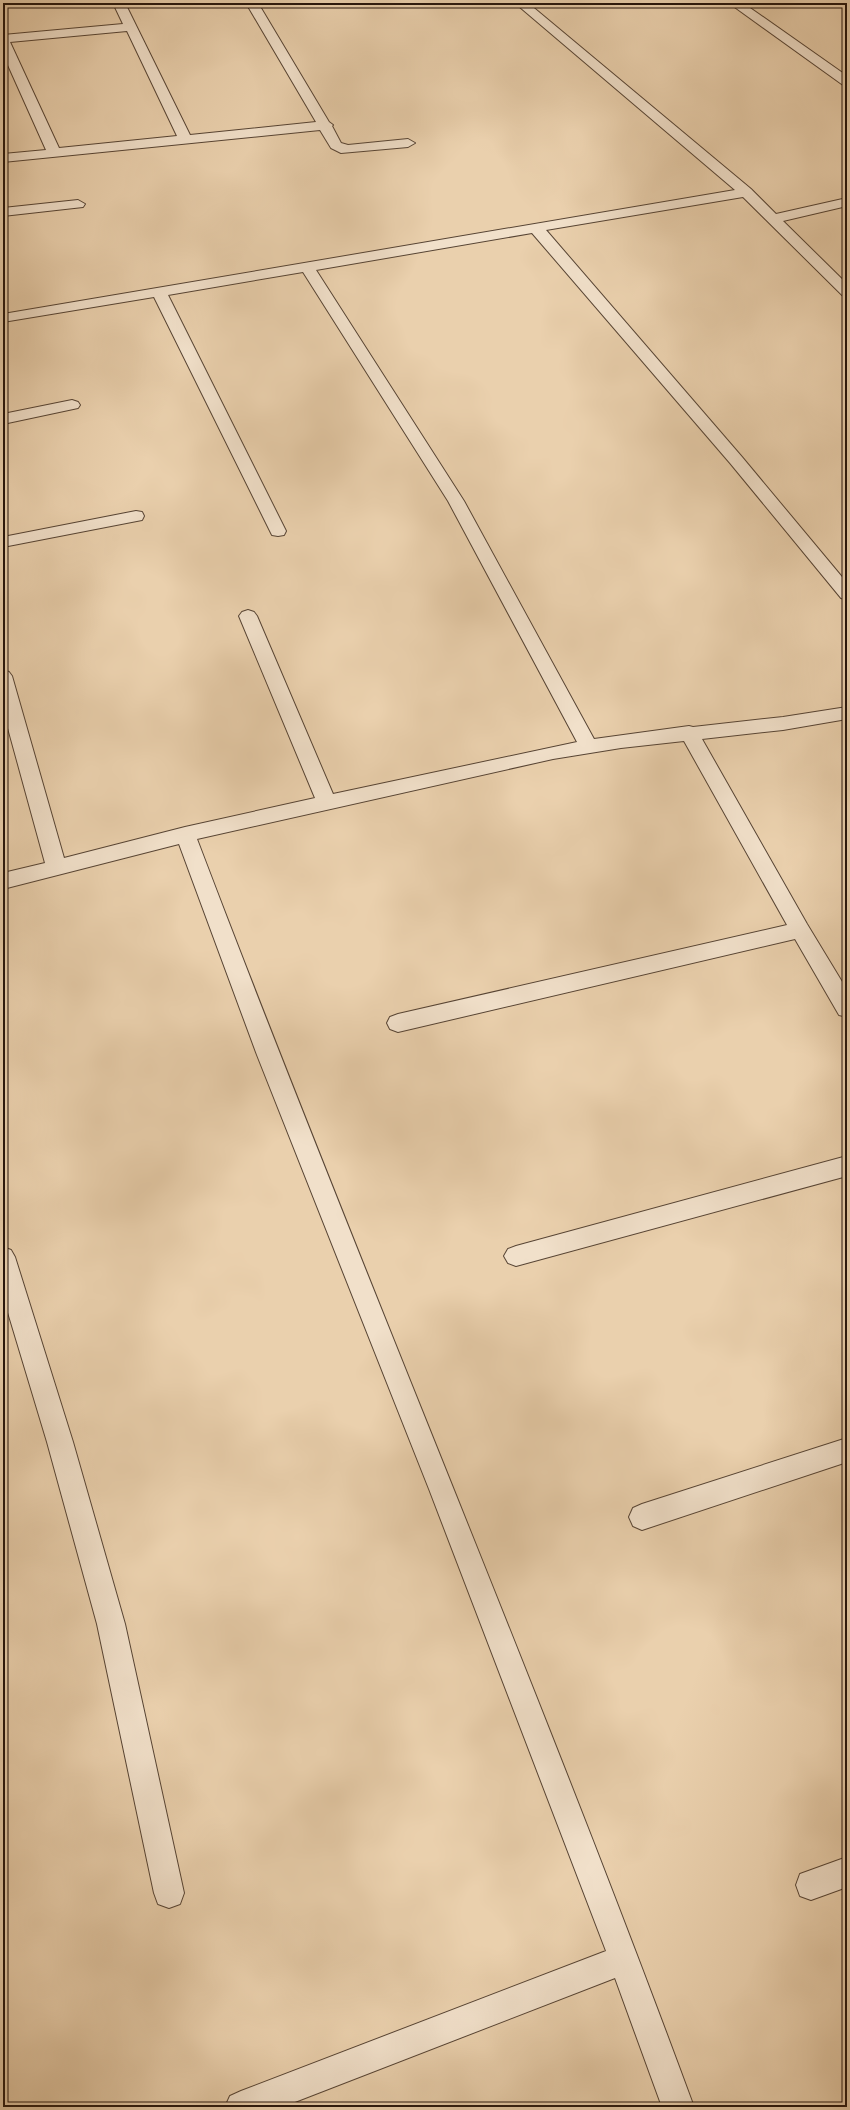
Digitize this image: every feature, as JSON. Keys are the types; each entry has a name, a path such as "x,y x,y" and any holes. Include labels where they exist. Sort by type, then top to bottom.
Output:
{"street":[{"path":"119,3 185,139"},
{"path":"252,3 326,125 336,145 341,149 408,143"},
{"path":"521,3 746,192 847,292"},
{"path":"735,3 847,82"},
{"path":"54,152 3,39 131,27"},
{"path":"3,158 326,125"},
{"path":"3,318 746,192"},
{"path":"772,219 847,202"},
{"path":"3,212 78,204"},
{"path":"535,227 736,460 847,594"},
{"path":"307,267 456,501 589,746"},
{"path":"159,292 278,531"},
{"path":"3,419 72,405"},
{"path":"3,542 136,516"},
{"path":"248,616 326,801"},
{"path":"3,676 56,867"},
{"path":"3,881 185,834 326,801 589,746 689,732 775,725 847,713"},
{"path":"689,732 800,930 847,1009"},
{"path":"185,834 268,1055 439,1481 624,1959 678,2107"},
{"path":"398,1023 800,930"},
{"path":"516,1256 847,1166"},
{"path":"3,1257 60,1442 111,1624 169,1893"},
{"path":"642,1517 847,1450"},
{"path":"811,1885 847,1872"},
{"path":"240,2107 624,1959"}]}
